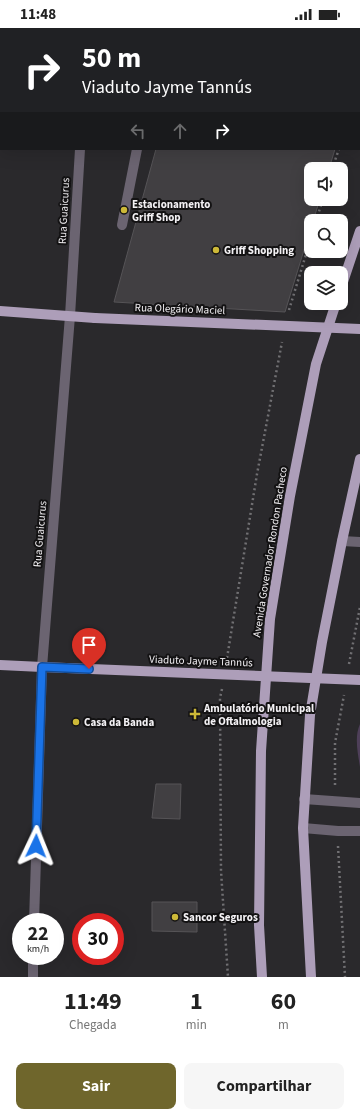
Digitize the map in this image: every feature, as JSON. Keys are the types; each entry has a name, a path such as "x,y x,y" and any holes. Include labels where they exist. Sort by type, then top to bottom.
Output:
{"main road":[{"path":"348,267 360,231"},
{"name":"Avenida Governador Rondon Pacheco","path":"262,977 259,925 261,751 270,619 290,496 316,364 334,310"},
{"name":"Rua Olegário Maciel","path":"0,311 95,318 360,328"},
{"path":"311,977 303,828 310,716 322,642 360,459"},
{"name":"Viaduto Jayme Tannús","path":"0,665 360,680"}],"street":[{"name":"Rua Guaicurus","path":"34,913 42,667 70,316 80,150"},
{"path":"122,225 138,150"},
{"path":"342,541 360,542"},
{"path":"304,799 360,804"},
{"path":"303,828 360,831"},
{"path":"33,965 33,977"}],"path":[{"path":"334,162 339,150"},
{"path":"287,317 305,258"},
{"path":"226,660 257,474 283,341"},
{"path":"222,683 220,698 221,870 228,977"}],"shaded area":[{"path":"360,724 360,767 357,734"}],"building":[{"name":"Griff Shopping","path":"156,150 335,150 331,162 304,162 304,206 318,206 315,214 304,214 304,250 285,312 114,302"},
{"path":"156,784 181,784 180,819 152,818"},
{"name":"Sancor Seguros","path":"152,902 197,902 197,932 152,931"}],"place":[{"name":"Estacionamento Griff Shop","path":"124,210"},
{"name":"Griff Shopping","path":"216,250"},
{"name":"Ambulatório Municipal de Oftalmologia","path":"195,714"},
{"name":"Casa da Banda","path":"76,722"},
{"name":"Sancor Seguros","path":"175,917"}],"route":[{"path":"36,846 42,667 89,669"}]}
